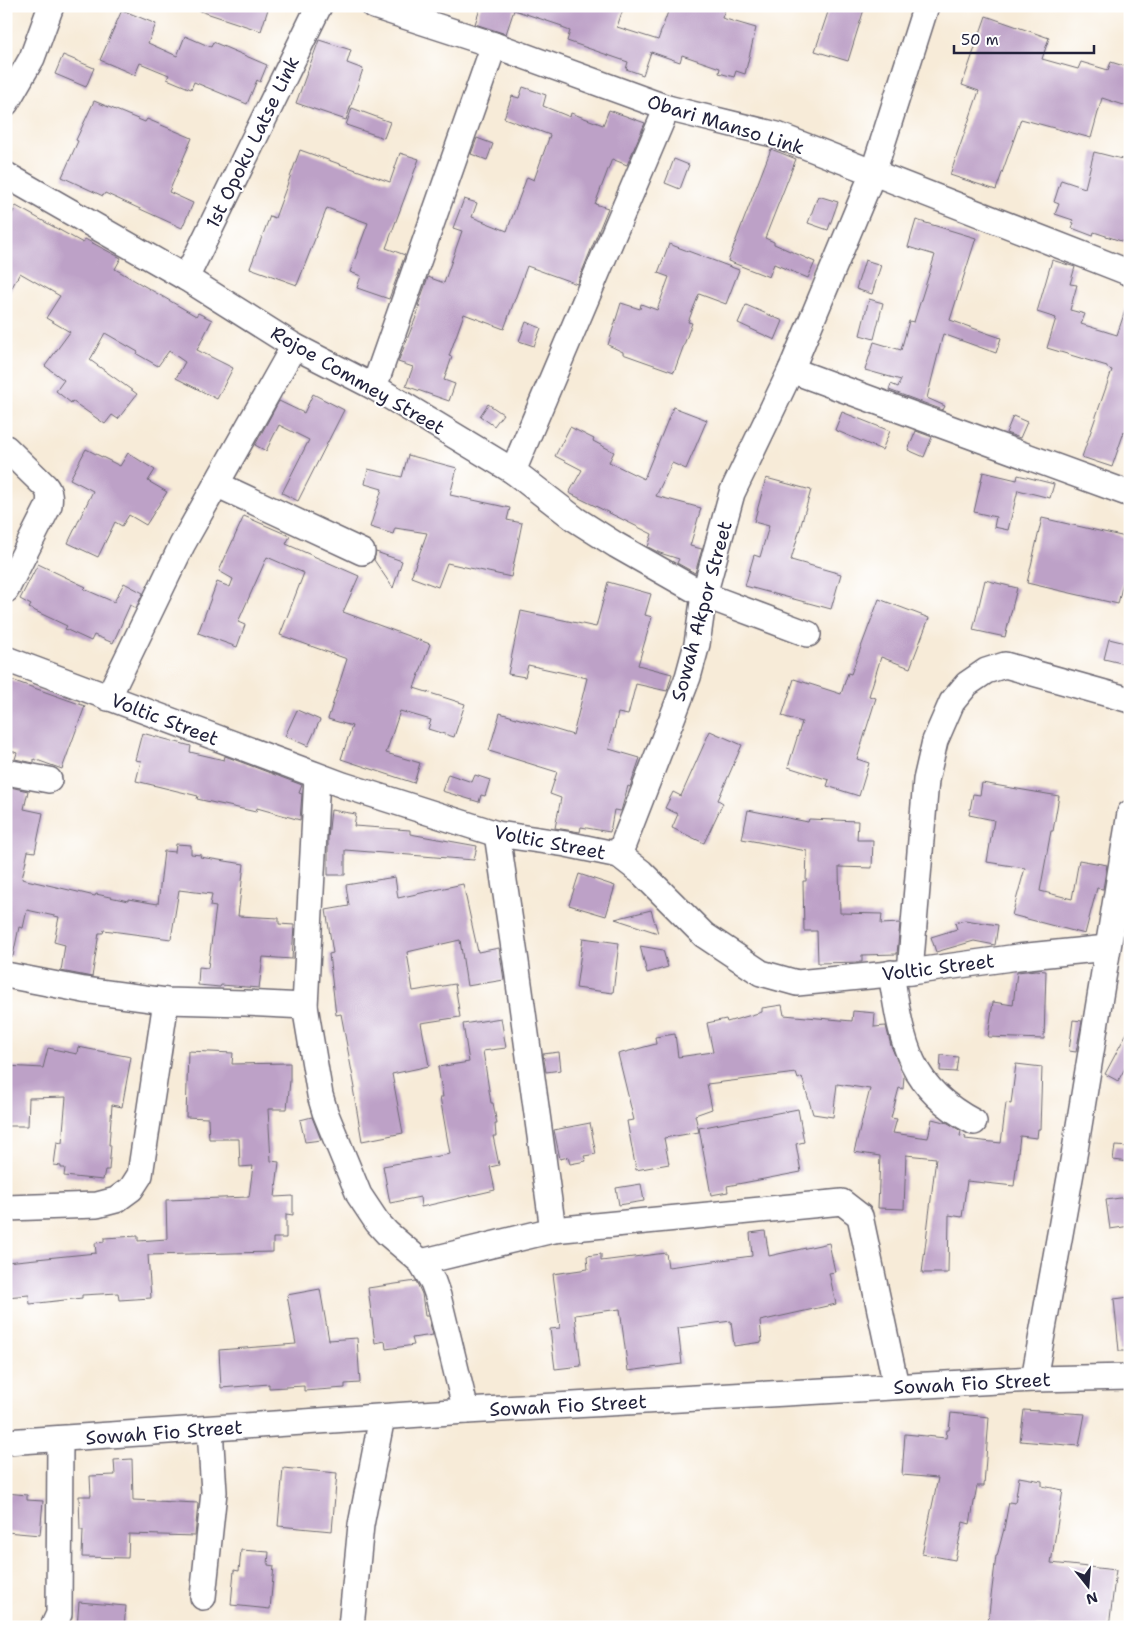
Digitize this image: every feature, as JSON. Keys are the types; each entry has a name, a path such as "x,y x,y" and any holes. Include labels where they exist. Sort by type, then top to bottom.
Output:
{"street":[{"path":"6,103 32,58 51,6"},
{"name":"1st Opoku Latse Link","path":"186,278 319,6"},
{"name":"Obari Manso Link","path":"374,6 494,45 667,108 777,135 1130,273"},
{"name":"Sowah Akpor Street","path":"619,856 688,677 696,644 704,595 732,493 790,370 873,173 926,6"},
{"path":"374,387 494,45"},
{"path":"513,471 667,108"},
{"name":"Rojoe Commey Street","path":"6,175 186,278 294,346 374,387 513,471 574,519 704,595 808,634"},
{"path":"108,698 182,545 294,346"},
{"path":"790,370 1130,494"},
{"path":"6,448 45,486 49,491 50,497 49,505 6,590"},
{"path":"216,484 362,552"},
{"name":"Voltic Street","path":"6,659 317,777 497,834 566,844 619,856 641,872 704,935 761,973 797,983 900,973 1018,957 1107,948"},
{"path":"974,1122 955,1112 928,1087 914,1066 900,1029 900,973 926,780 936,741 952,702 967,684 986,671 1005,665 1130,700"},
{"path":"6,772 48,780"},
{"path":"317,777 304,1006 320,1095 325,1112 360,1195 377,1222 421,1262 433,1282 466,1411"},
{"path":"1034,1379 1075,1150 1130,813"},
{"path":"497,834 552,1230"},
{"path":"6,975 84,990 166,1001 304,1006"},
{"path":"6,1208 97,1205 116,1200 131,1189 140,1175 166,1001"},
{"path":"421,1262 552,1230 842,1202 860,1216 896,1386"},
{"name":"Sowah Fio Street","path":"6,1442 466,1411 896,1386 1034,1379 1130,1377"},
{"path":"351,1627 361,1525 382,1417"},
{"path":"203,1597 214,1492 210,1429"},
{"path":"53,1627 59,1614 60,1439"}],"building":[{"path":"194,6 269,6 261,31 194,9"},
{"path":"481,6 624,6 617,27 658,40 670,6 726,6 722,18 756,28 745,74 736,71 734,77 719,73 720,68 682,55 680,62 651,52 643,75 626,69 628,62 567,41 570,31 562,28 562,26 514,10 506,34 475,24"},
{"path":"830,6 865,6 848,61 815,51"},
{"path":"122,10 156,24 148,43 177,56 185,36 211,47 213,42 267,65 260,82 257,80 247,104 194,82 191,89 167,79 169,75 140,63 135,75 100,60"},
{"path":"986,16 1049,38 1042,59 1078,69 1081,62 1108,70 1111,62 1130,68 1130,107 1102,98 1091,138 1021,119 996,190 950,175 979,91 962,85"},
{"path":"319,40 351,50 347,63 363,69 346,120 296,103"},
{"path":"63,55 94,68 86,87 55,74"},
{"path":"523,87 546,95 543,106 570,117 571,113 603,125 609,110 645,123 627,165 612,159 595,204 608,208 577,284 527,266 504,329 464,314 449,356 452,357 444,380 455,384 449,401 406,386 413,367 398,362 420,307 418,306 428,277 444,283 462,231 453,228 464,199 477,203 472,217 507,231 527,177 534,180 550,135 504,118 512,96 519,98"},
{"path":"94,101 145,122 147,119 192,138 169,192 193,203 182,228 105,193 103,196 62,177"},
{"path":"352,108 390,122 384,138 346,125"},
{"path":"477,138 493,144 487,160 471,154"},
{"path":"771,149 796,159 765,238 774,242 774,244 815,262 808,278 774,264 769,277 728,261"},
{"path":"300,150 390,182 400,153 419,159 386,248 405,255 389,299 357,288 361,276 350,272 368,223 327,208 297,285 250,268 270,216 275,218"},
{"path":"1094,152 1130,161 1130,244 1094,232 1093,236 1072,228 1073,220 1055,214 1059,204 1054,202 1061,180 1085,188"},
{"path":"674,159 689,165 680,189 665,183"},
{"path":"818,196 838,202 828,230 808,223"},
{"path":"16,206 83,243 85,239 121,258 115,269 196,316 198,313 212,320 197,350 233,368 217,399 176,378 185,362 169,351 158,366 105,333 90,360 137,394 118,419 112,415 105,424 72,401 71,403 56,391 64,380 45,366 70,332 46,318 60,296 20,273 6,298 6,226"},
{"path":"916,220 976,238 950,320 1001,338 996,353 943,334 927,398 945,406 943,410 889,390 891,384 898,387 901,380 865,370 874,342 901,350 909,321 914,322 935,255 908,247"},
{"path":"669,244 739,270 726,304 699,294 688,322 692,323 674,372 623,354 623,352 608,345 621,303 640,309 641,304 657,310 669,277 658,273"},
{"path":"865,260 881,265 872,294 856,289"},
{"path":"1052,260 1075,267 1070,284 1077,285 1070,310 1085,314 1081,324 1117,335 1127,305 1130,306 1130,434 1124,432 1112,467 1082,457 1112,370 1107,368 1107,366 1047,348 1056,318 1037,312"},
{"path":"869,299 883,303 874,339 860,335"},
{"path":"746,305 783,321 775,340 738,323"},
{"path":"526,322 541,328 534,346 519,341"},
{"path":"313,394 344,410 298,501 282,493 309,440 279,425 266,451 255,445 279,401 304,413"},
{"path":"488,404 503,414 494,426 480,416"},
{"path":"673,407 707,420 686,469 672,463 656,496 701,508 690,546 702,549 695,573 677,563 679,559 648,547 652,534 569,493 582,470 555,456 570,427 614,452 609,462 644,479"},
{"path":"842,412 890,431 882,450 835,430"},
{"path":"1013,416 1027,422 1020,438 1006,433"},
{"path":"916,431 932,437 924,457 908,450"},
{"path":"86,449 120,466 128,453 155,470 148,481 167,492 146,525 129,515 122,526 115,522 98,557 68,543 93,491 70,479"},
{"path":"408,455 457,468 450,495 510,508 507,520 522,523 511,577 447,563 438,587 411,577 427,533 395,528 393,534 370,527 382,489 365,484 368,469 402,477"},
{"path":"983,472 1017,480 1018,475 1054,484 1050,498 1018,490 1008,530 994,527 996,517 974,512"},
{"path":"766,478 811,490 791,560 841,574 831,609 745,586 754,555 760,557 769,526 754,522"},
{"path":"244,516 290,536 286,544 359,576 343,612 430,644 414,688 465,704 454,737 428,729 431,720 400,711 386,753 420,763 414,783 341,759 352,726 328,719 347,659 280,635 304,573 267,557 238,622 245,625 237,647 198,633 217,582 230,587 233,579 219,571"},
{"path":"1042,518 1130,538 1130,552 1118,604 1027,583"},
{"path":"376,552 402,561 393,588 374,560"},
{"path":"38,564 86,587 84,589 114,602 124,583 143,593 136,608 130,605 113,643 94,635 91,641 65,629 67,626 29,608 31,605 20,599"},
{"path":"985,580 1017,588 1005,637 973,630"},
{"path":"608,582 651,594 645,615 652,617 638,665 672,674 667,691 636,684 628,715 618,713 609,749 640,758 630,787 628,786 621,811 614,810 610,832 581,827 580,832 555,828 561,798 550,794 557,772 489,751 500,713 573,735 587,678 528,665 525,677 508,674 521,611 596,627"},
{"path":"879,599 929,618 910,668 881,657 869,696 876,698 857,759 869,763 859,796 827,786 829,780 788,767 802,722 782,716 794,679 841,694 848,673 851,674"},
{"path":"1109,639 1130,644 1130,665 1104,659"},
{"path":"6,678 85,706 62,769 34,759 34,763 15,759 17,753 6,749"},
{"path":"297,710 320,720 308,746 285,736"},
{"path":"710,731 742,745 718,800 723,803 704,843 672,828 678,814 665,808 673,792 681,796"},
{"path":"142,733 191,746 190,752 224,760 225,756 302,785 299,793 302,794 300,820 257,808 256,812 197,799 198,796 136,781 141,761 135,760"},
{"path":"448,774 472,782 475,775 490,780 485,796 481,795 479,802 442,791"},
{"path":"982,783 1059,796 1040,891 1072,899 1079,860 1107,865 1103,889 1097,888 1085,934 1012,915 1025,868 987,862 994,820 969,815 973,794 980,795"},
{"path":"10,787 28,791 24,809 43,813 35,852 28,851 22,879 95,896 96,894 128,901 128,899 158,904 164,851 175,852 176,844 191,845 191,854 244,864 238,916 279,918 279,924 294,925 292,959 263,957 259,988 198,985 199,967 208,968 216,907 210,906 212,894 179,890 171,939 104,930 103,933 99,933 92,977 61,971 65,945 54,942 59,917 27,910 23,928 19,927 13,956 6,956 6,803"},
{"path":"331,810 356,814 354,826 410,830 410,834 477,846 474,860 345,850 345,875 328,875 328,838"},
{"path":"748,810 808,822 809,819 858,821 857,840 873,840 872,868 839,867 840,913 882,914 881,924 900,923 897,954 862,955 862,962 818,963 817,931 804,931 803,881 806,881 807,851 742,839"},
{"path":"579,874 615,886 606,916 569,905"},
{"path":"395,877 398,898 463,884 478,952 499,948 504,980 467,986 460,940 407,952 413,991 455,984 460,1017 421,1023 429,1066 392,1074 403,1133 362,1141 353,1088 355,1088 341,1014 336,1015 329,954 333,953 326,910 349,906 346,885"},
{"path":"651,910 658,933 615,919"},
{"path":"965,920 998,925 995,945 974,941 936,952 931,937 957,929 955,923"},
{"path":"583,938 619,943 613,993 576,988"},
{"path":"640,946 663,950 668,967 647,973"},
{"path":"1046,971 1044,1039 988,1037 993,1002 1013,1005 1017,972"},
{"path":"782,1005 784,1015 852,1021 853,1011 875,1013 874,1027 886,1026 891,1046 904,1076 903,1089 899,1088 891,1118 897,1119 893,1133 928,1138 932,1119 948,1123 961,1131 960,1136 966,1137 965,1139 1001,1143 1006,1103 1011,1104 1016,1064 1042,1067 1040,1129 1038,1129 1037,1138 1020,1136 1014,1186 967,1181 962,1217 949,1215 948,1273 922,1273 936,1158 906,1155 904,1209 878,1208 880,1156 854,1152 870,1089 837,1084 833,1117 813,1114 802,1077 798,1079 796,1073 707,1084 712,1109 695,1115 699,1132 664,1138 669,1164 636,1170 627,1121 634,1120 618,1054 656,1044 655,1037 675,1034 678,1057 713,1052 707,1023 726,1019 727,1022 762,1012 762,1008"},
{"path":"501,1018 506,1048 483,1051 491,1103 493,1103 497,1124 495,1124 496,1136 493,1136 499,1165 490,1167 495,1190 421,1207 420,1197 390,1203 383,1166 450,1154 440,1097 443,1097 438,1067 469,1062 463,1024"},
{"path":"1073,1020 1082,1021 1076,1052 1069,1051"},
{"path":"1130,1027 1130,1059 1118,1081 1105,1074"},
{"path":"78,1047 131,1057 122,1107 112,1105 109,1170 105,1170 103,1180 64,1176 65,1168 54,1165 57,1142 62,1143 66,1097 29,1098 28,1126 6,1126 6,1066 43,1068 48,1048 77,1054"},
{"path":"188,1051 233,1053 232,1064 290,1063 287,1109 268,1109 271,1161 279,1162 275,1197 293,1196 293,1215 286,1214 286,1238 273,1238 273,1252 148,1255 151,1298 119,1300 118,1293 82,1295 82,1298 30,1304 29,1295 6,1297 6,1262 96,1253 95,1243 104,1242 104,1238 138,1236 138,1241 167,1239 166,1200 249,1197 253,1166 240,1167 239,1139 209,1139 208,1118 186,1117"},
{"path":"559,1052 561,1070 546,1072 543,1054"},
{"path":"941,1055 958,1057 956,1072 940,1071"},
{"path":"798,1109 804,1142 796,1144 801,1172 727,1186 728,1192 711,1195 699,1128"},
{"path":"312,1117 321,1140 305,1142 300,1120"},
{"path":"590,1123 596,1154 584,1156 586,1161 570,1164 568,1157 560,1159 554,1130"},
{"path":"1115,1146 1130,1147 1130,1162 1113,1160"},
{"path":"641,1184 644,1201 619,1205 616,1188"},
{"path":"1127,1197 1130,1226 1110,1229 1106,1200"},
{"path":"765,1231 769,1256 829,1243 835,1272 829,1273 836,1304 760,1321 762,1342 734,1346 731,1321 678,1328 682,1364 628,1371 620,1309 575,1315 581,1366 555,1369 550,1329 560,1328 553,1274 588,1269 587,1256 601,1254 601,1261 666,1253 668,1267 752,1256 750,1233"},
{"path":"416,1281 422,1294 425,1316 428,1316 433,1335 412,1338 414,1345 386,1349 385,1341 375,1343 368,1288"},
{"path":"320,1289 329,1340 357,1338 360,1383 345,1384 345,1388 304,1391 304,1386 269,1388 269,1384 221,1388 219,1350 296,1344 287,1295"},
{"path":"1130,1297 1130,1351 1119,1351 1114,1299"},
{"path":"1024,1410 1085,1414 1079,1446 1020,1441"},
{"path":"951,1413 989,1417 984,1486 977,1486 970,1524 963,1522 955,1560 922,1554 938,1478 902,1475 905,1434 946,1438"},
{"path":"132,1459 133,1500 198,1503 195,1536 129,1534 128,1558 82,1557 83,1530 80,1530 79,1496 91,1496 90,1476 115,1475 114,1460"},
{"path":"283,1468 337,1473 332,1531 278,1526"},
{"path":"1019,1477 1042,1481 1042,1486 1063,1490 1051,1563 1116,1570 1109,1627 1032,1627 988,1621 996,1556 1009,1502 1015,1503"},
{"path":"6,1493 27,1495 27,1500 43,1501 40,1535 6,1532"},
{"path":"241,1550 269,1552 268,1565 274,1566 270,1609 231,1605 234,1570 239,1571"},
{"path":"79,1602 126,1606 124,1627 77,1627"}]}
